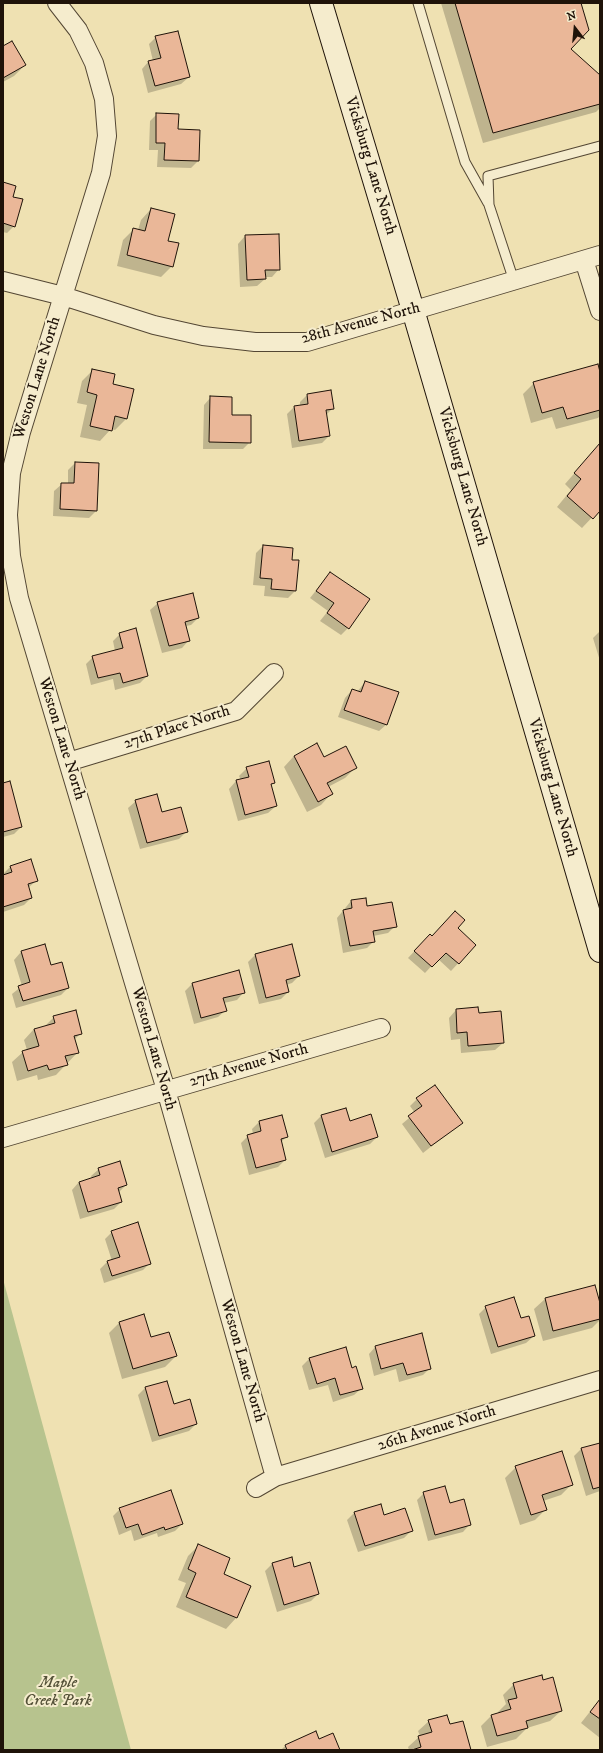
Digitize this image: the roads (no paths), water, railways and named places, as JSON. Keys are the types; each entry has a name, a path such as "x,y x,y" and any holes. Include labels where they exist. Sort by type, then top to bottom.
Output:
{"main road":[{"name":"Vicksburg Lane North","path":"321,3 594,911 600,951"}],"street":[{"name":"Weston Lane North","path":"57,3 78,30 94,63 104,99 107,136 101,174 21,432 11,472 8,515 10,556 19,598 166,1090 275,1477"},
{"name":"28th Avenue North","path":"3,281 64,296 154,325 204,336 255,342 307,342 592,258"},
{"path":"592,258 600,311"},
{"name":"27th Place North","path":"68,762 236,711 274,673"},
{"name":"27th Avenue North","path":"3,1138 381,1028"},
{"name":"26th Avenue North","path":"256,1488 275,1477 600,1380"}],"lane":[{"path":"418,3 465,162 489,205 514,281"},
{"path":"489,205 488,176 600,146"}],"park label":[{"name":"Maple Creek Park","path":"58,1693"}]}
